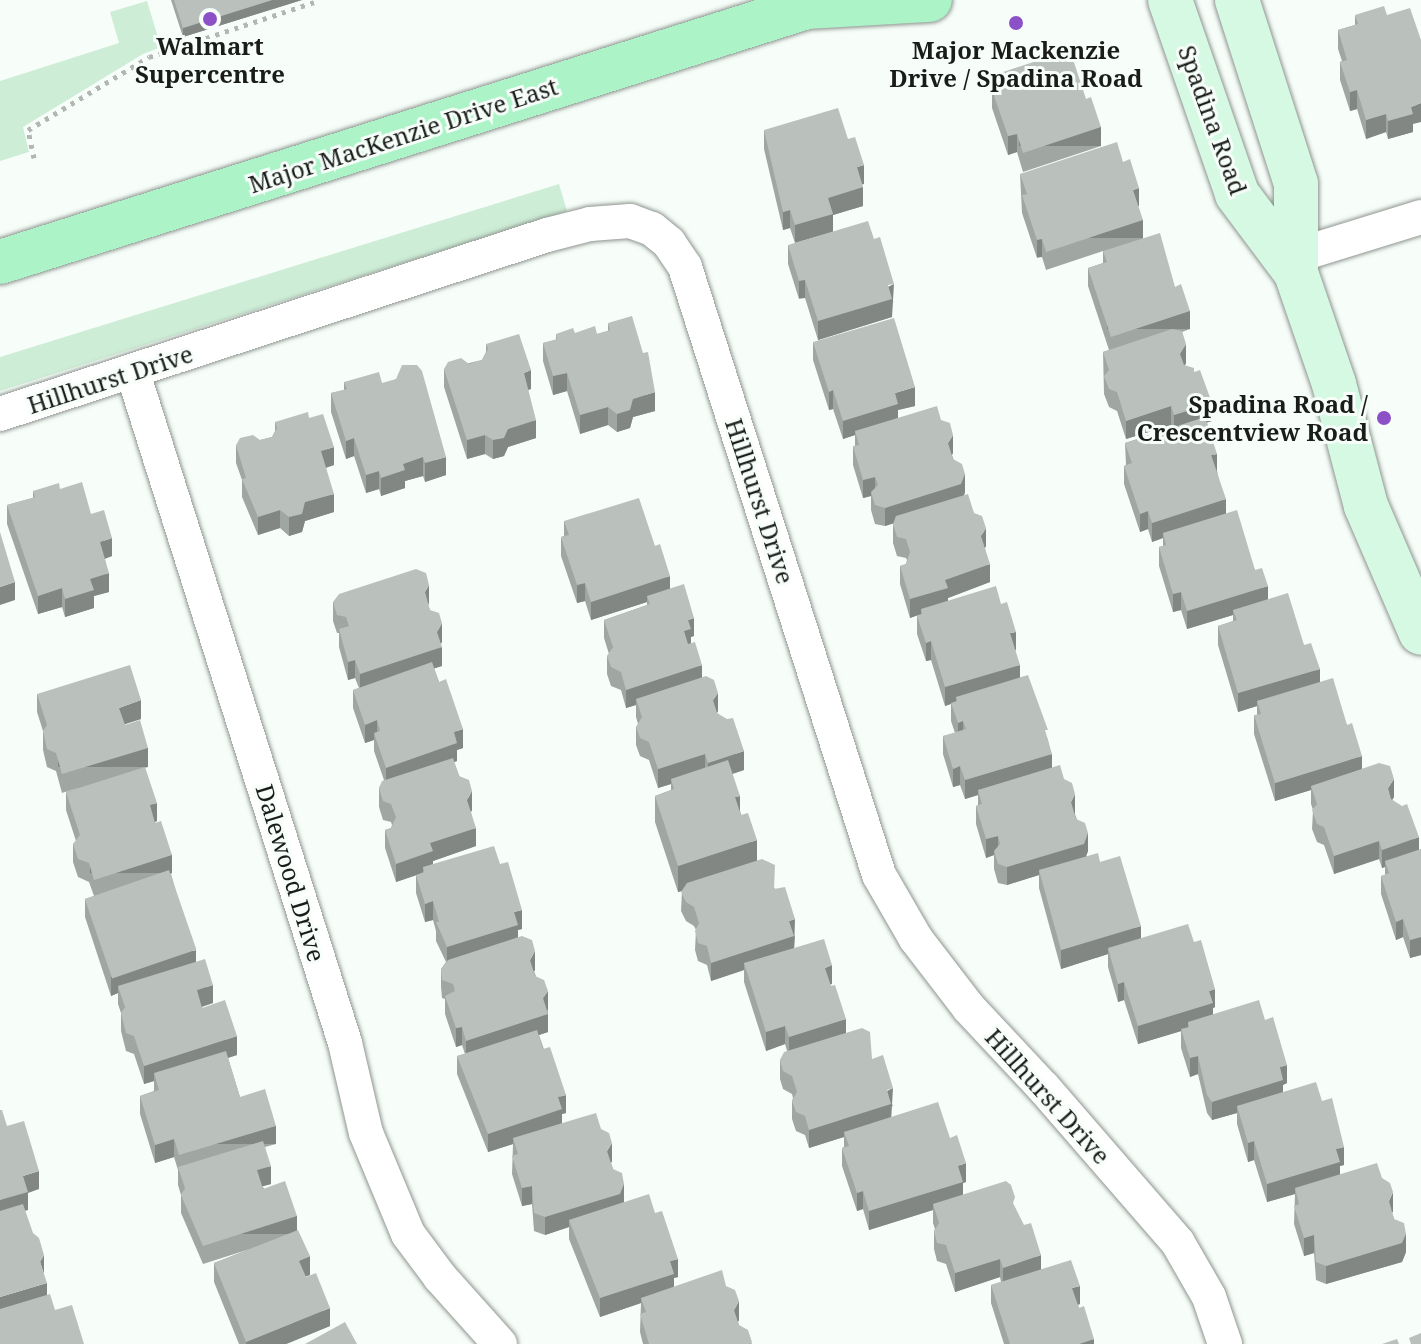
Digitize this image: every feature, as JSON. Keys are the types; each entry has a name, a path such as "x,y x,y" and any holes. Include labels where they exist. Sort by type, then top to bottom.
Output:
{"main road":[{"name":"Major MacKenzie Drive East","path":"0,262 812,4 930,0"}],"street":[{"name":"Spadina Road","path":"1170,0 1237,194 1296,264"},
{"name":"Spadina Road","path":"1237,0 1296,184 1296,264 1334,384 1366,506 1421,633"},
{"path":"1296,264 1421,217"},
{"name":"Hillhurst Drive","path":"0,414 532,240 590,224 630,221 652,229 669,243 685,267 879,875 916,939 969,1008 1178,1243 1209,1297 1225,1344"},
{"name":"Dalewood Drive","path":"133,373 345,1043 366,1133 408,1234 440,1277 500,1344"}],"path":[{"path":"34,158 28,130 149,57 314,2"}],"green space":[{"path":"147,1 161,47 143,54 23,127 29,152 0,161 0,81 119,43 110,12"},
{"path":"559,184 567,211 0,391 0,357"}],"building":[{"path":"174,0 272,0 183,28"},
{"path":"1384,6 1387,15 1410,8 1421,40 1421,103 1411,107 1413,114 1388,121 1386,114 1366,120 1357,90 1350,92 1340,62 1347,60 1338,30 1358,24 1355,15"},
{"path":"1070,50 1086,99 1091,97 1101,127 1023,153 1017,134 1008,136 992,90 1001,87 997,74"},
{"path":"838,108 848,139 855,137 864,165 857,167 863,187 828,198 833,214 795,225 790,210 783,212 764,130"},
{"path":"1117,142 1123,162 1130,159 1139,188 1133,190 1143,220 1046,252 1042,239 1037,240 1022,195 1027,194 1020,174"},
{"path":"868,221 874,239 880,237 894,284 888,285 892,299 818,321 805,280 799,281 788,245"},
{"path":"1160,233 1175,287 1181,284 1190,311 1111,337 1088,268 1107,262 1103,251"},
{"path":"632,316 643,353 648,352 655,392 633,399 630,410 617,414 608,407 580,415 567,373 553,376 543,343 557,339 556,334 573,328 575,333 595,326 597,334 610,330 608,323"},
{"path":"894,318 915,387 895,393 898,404 843,421 833,390 829,392 813,342"},
{"path":"1172,329 1182,331 1186,344 1180,354 1184,365 1194,368 1194,372 1200,370 1212,403 1174,415 1171,406 1126,421 1117,392 1109,389 1104,376 1109,370 1103,352"},
{"path":"519,334 531,370 524,373 536,420 508,429 504,438 493,440 485,435 467,440 444,369 448,362 461,358 469,364 482,360 488,349 486,344"},
{"path":"402,365 417,365 422,371 446,457 425,463 423,457 403,464 405,470 381,478 379,471 366,475 354,438 346,441 331,393 347,389 344,382 379,372 382,383 396,379"},
{"path":"937,406 941,420 950,423 953,435 948,443 953,459 962,464 965,474 961,484 885,508 875,505 871,492 878,485 875,477 863,480 853,446 859,445 855,431"},
{"path":"308,412 309,418 323,414 334,447 321,451 334,494 305,502 302,514 289,517 280,510 258,517 242,479 246,478 236,445 240,438 253,435 260,440 272,437 277,428 275,422"},
{"path":"1205,417 1217,454 1211,455 1226,499 1152,523 1148,511 1140,514 1124,466 1132,463 1125,443"},
{"path":"82,482 91,514 104,510 112,538 100,542 109,573 90,579 94,590 65,599 62,588 38,596 7,505 35,497 33,491 59,483 60,489"},
{"path":"968,494 974,513 982,516 986,528 981,536 990,564 945,580 948,588 910,599 900,566 906,564 910,552 906,539 897,537 893,524 896,516"},
{"path":"639,498 655,546 660,544 670,576 591,602 585,583 577,585 561,537 569,535 564,521"},
{"path":"1237,510 1255,570 1262,568 1268,586 1187,611 1181,592 1173,594 1159,547 1166,545 1163,533"},
{"path":"0,532 15,582 0,587"},
{"path":"416,569 426,573 429,585 425,592 430,610 439,613 442,623 437,632 442,647 360,674 355,660 348,662 339,629 349,626 346,617 337,615 333,602 339,594"},
{"path":"684,584 694,618 688,620 691,629 684,631 688,644 695,642 702,665 626,690 621,672 611,667 607,656 613,647 604,620 650,604 647,596"},
{"path":"996,586 1001,604 1007,602 1016,632 1010,633 1020,665 945,687 931,641 926,643 917,616 922,614 921,609"},
{"path":"1288,593 1304,645 1311,643 1320,669 1238,693 1218,626 1237,620 1233,610"},
{"path":"432,662 439,682 446,679 463,729 454,732 457,743 386,768 374,733 380,731 377,720 365,725 353,690"},
{"path":"130,665 141,700 119,708 125,725 140,720 148,748 62,774 56,753 47,749 43,731 47,725 37,694"},
{"path":"1028,675 1048,730 1045,730 1052,754 965,780 960,766 953,769 943,736 966,729 963,721 958,723 951,703 957,701 956,697"},
{"path":"706,676 714,680 718,693 713,700 717,713 727,719 733,718 744,751 708,763 705,754 658,769 649,742 640,738 636,727 642,717 636,699"},
{"path":"1333,678 1347,725 1352,723 1362,756 1275,783 1254,715 1261,714 1257,701"},
{"path":"453,758 459,776 469,780 472,791 467,800 476,828 430,843 433,851 396,864 385,830 391,828 396,817 391,804 383,801 379,788 382,781"},
{"path":"728,760 740,796 735,797 741,815 748,813 757,840 678,866 655,796 674,789 671,779"},
{"path":"1379,763 1390,766 1394,779 1388,788 1391,799 1402,806 1407,804 1419,837 1382,850 1379,841 1334,856 1324,827 1317,824 1312,810 1317,804 1311,786"},
{"path":"1060,765 1064,779 1072,783 1075,794 1071,802 1076,819 1085,823 1088,833 1084,844 1007,867 998,864 994,851 1000,844 998,836 986,839 976,806 982,804 978,790"},
{"path":"145,767 157,803 150,805 155,823 161,821 172,855 94,880 89,863 78,859 73,844 80,835 66,792"},
{"path":"494,846 500,864 508,862 522,910 514,912 518,925 447,947 436,922 439,922 433,901 425,904 416,875 424,872 423,867"},
{"path":"1421,849 1421,937 1410,940 1403,919 1396,922 1381,876 1389,873 1385,861"},
{"path":"1098,853 1100,862 1120,856 1141,926 1061,950 1039,870"},
{"path":"762,859 775,865 774,889 785,887 795,919 789,921 794,936 711,963 707,946 698,943 695,931 699,923 694,907 686,902 681,892 687,883"},
{"path":"169,870 196,949 112,978 85,899"},
{"path":"1188,924 1194,942 1201,940 1215,989 1209,991 1213,1003 1138,1026 1124,982 1118,984 1108,948"},
{"path":"522,936 532,940 535,951 530,960 535,976 544,980 548,991 543,998 548,1014 466,1041 462,1027 456,1028 445,996 455,991 453,984 442,980 441,969 448,960"},
{"path":"824,939 832,965 825,968 831,986 835,985 846,1019 789,1037 785,1026 766,1032 744,963"},
{"path":"205,959 213,985 197,990 202,1008 225,1000 237,1036 144,1066 134,1036 126,1033 121,1013 125,1007 118,986"},
{"path":"1259,1000 1265,1020 1273,1017 1287,1065 1280,1067 1283,1080 1212,1102 1207,1095 1198,1056 1190,1058 1181,1029 1189,1027 1188,1022"},
{"path":"862,1028 870,1032 872,1059 883,1055 893,1088 887,1090 891,1104 809,1130 805,1116 796,1112 792,1101 797,1092 792,1076 783,1071 780,1060 784,1052"},
{"path":"537,1030 543,1049 550,1047 566,1095 558,1097 562,1109 488,1134 457,1056"},
{"path":"226,1051 240,1097 265,1089 276,1126 179,1155 174,1139 155,1145 140,1096 159,1090 154,1073"},
{"path":"1316,1082 1322,1101 1332,1098 1344,1147 1336,1149 1340,1162 1267,1184 1254,1141 1248,1143 1237,1106"},
{"path":"938,1102 950,1138 957,1135 966,1163 958,1166 963,1182 869,1211 863,1191 857,1193 842,1148 849,1146 844,1132"},
{"path":"0,1110 7,1126 24,1121 39,1171 23,1176 28,1192 0,1200"},
{"path":"596,1113 601,1129 609,1133 612,1143 607,1151 613,1169 622,1173 624,1184 620,1194 545,1217 534,1213 532,1186 522,1188 512,1156 518,1154 513,1138"},
{"path":"263,1141 271,1166 257,1170 263,1189 285,1181 297,1216 203,1246 181,1195 185,1188 178,1167"},
{"path":"1377,1163 1382,1178 1390,1183 1393,1192 1389,1201 1394,1219 1404,1223 1406,1234 1402,1243 1326,1266 1316,1262 1314,1235 1304,1238 1294,1206 1299,1204 1295,1188"},
{"path":"1006,1181 1011,1185 1015,1197 1013,1203 1024,1225 1031,1223 1041,1255 1003,1268 1000,1259 955,1273 946,1245 937,1243 934,1231 939,1223 933,1204"},
{"path":"649,1194 655,1213 662,1211 678,1259 670,1261 674,1274 600,1298 569,1220"},
{"path":"23,1204 33,1233 39,1238 44,1255 40,1262 47,1283 0,1297 0,1211"},
{"path":"298,1230 310,1256 299,1261 306,1277 316,1273 330,1308 246,1342 214,1263"},
{"path":"1071,1260 1080,1286 1072,1288 1079,1308 1084,1306 1094,1339 1079,1344 1010,1344 991,1285"},
{"path":"722,1270 726,1286 735,1290 739,1301 734,1310 739,1325 748,1330 752,1342 649,1344 640,1314 646,1312 641,1298"},
{"path":"50,1294 55,1310 72,1305 84,1344 0,1344 0,1309"},
{"path":"345,1322 357,1344 305,1344"},
{"path":"1421,1333 1421,1344 1411,1344 1409,1338"},
{"path":"1397,1339 1399,1344 1382,1344"}],"place":[{"name":"Walmart Supercentre","path":"210,19"},
{"name":"Major Mackenzie Drive / Spadina Road","path":"1016,23"},
{"name":"Spadina Road / Crescentview Road","path":"1384,418"}]}
